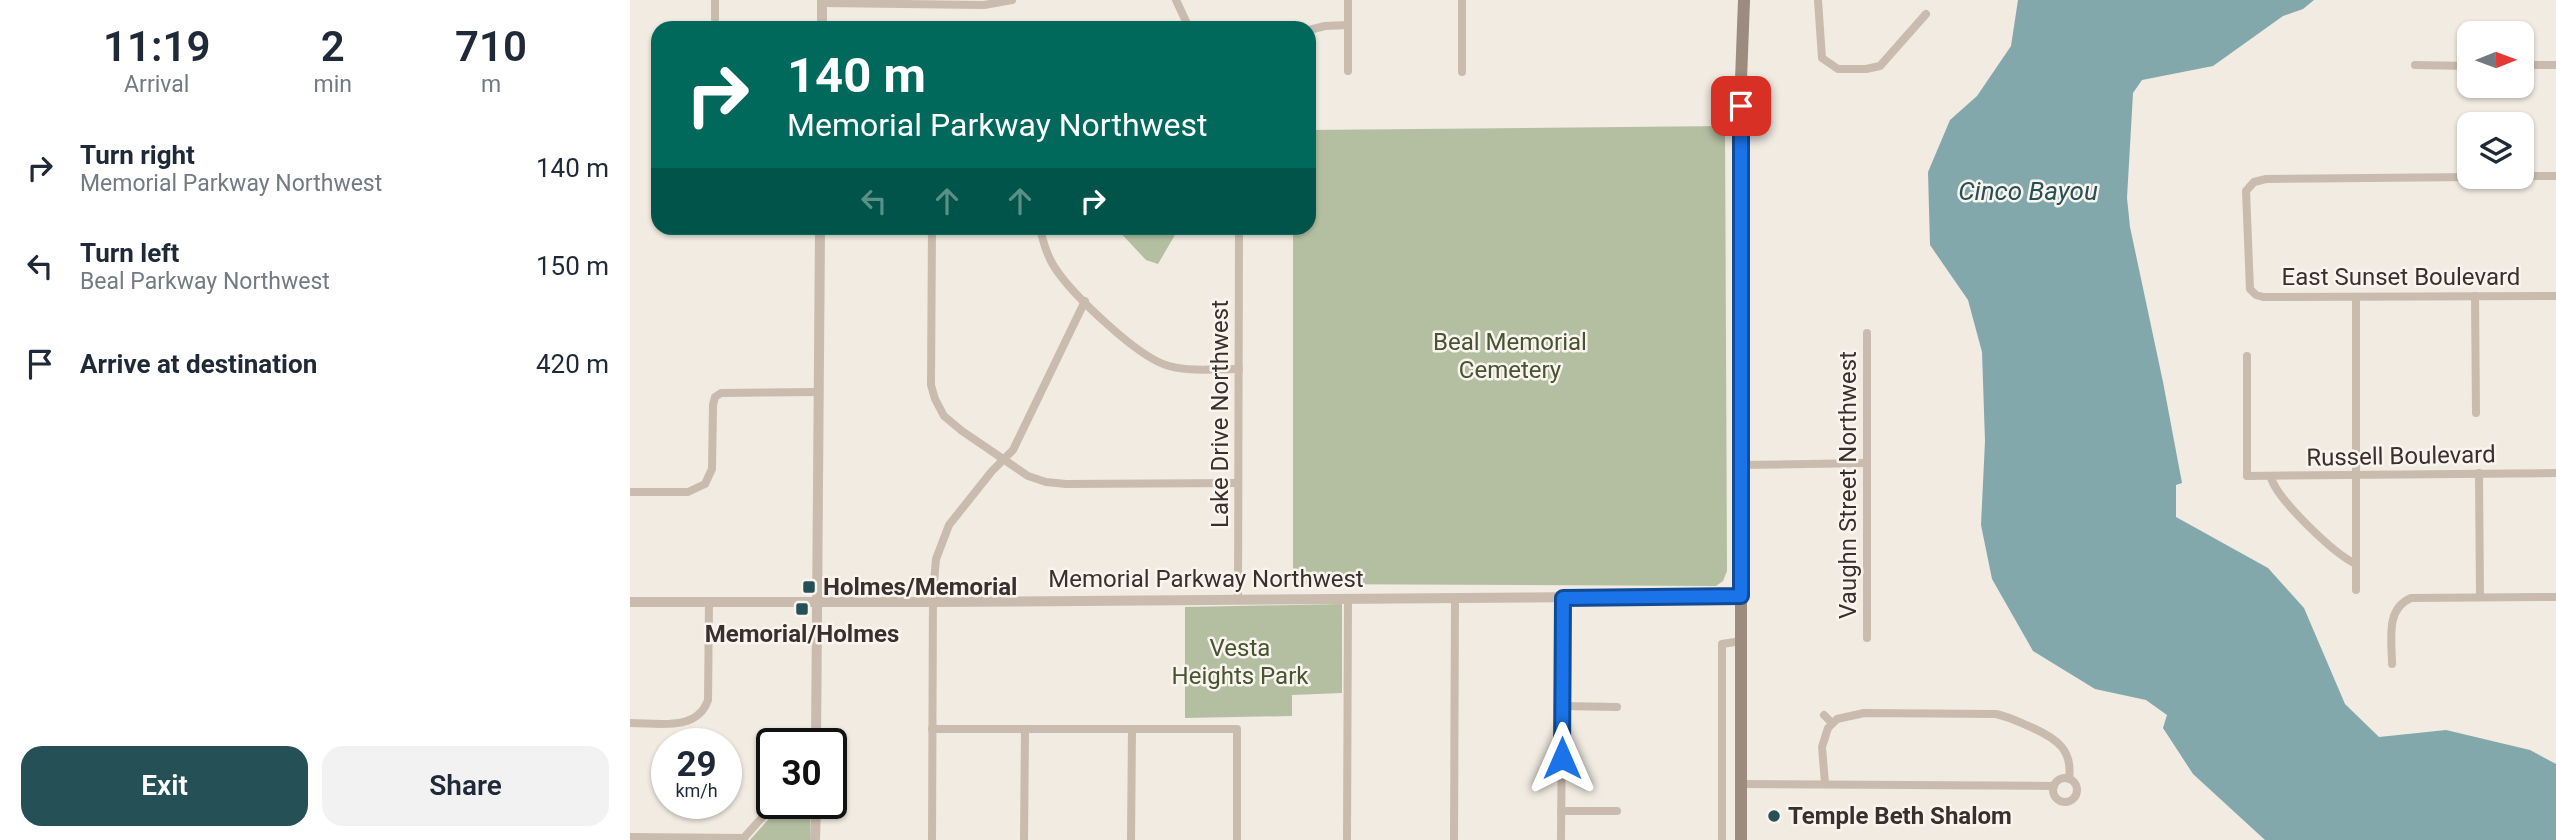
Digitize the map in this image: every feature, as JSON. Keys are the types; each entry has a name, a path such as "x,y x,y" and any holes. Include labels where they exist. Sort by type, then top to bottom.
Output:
{"main road":[{"path":"1741,840 1741,69 1744,0"}],"street":[{"path":"715,0 715,19"},
{"path":"821,21 822,2 984,5 1012,0"},
{"path":"1177,0 1186,21"},
{"path":"1348,0 1348,71"},
{"path":"1462,0 1462,72"},
{"path":"1818,0 1822,58 1831,66 1843,69 1866,69 1880,65 1926,14"},
{"path":"1316,28 1348,25"},
{"path":"2415,65 2457,65"},
{"path":"2534,65 2556,65"},
{"path":"2534,176 2556,176"},
{"name":"East Sunset Boulevard","path":"2457,177 2276,179 2254,182 2246,191 2249,288 2256,295 2263,297 2556,296"},
{"path":"816,728 820,235"},
{"path":"932,235 931,385 934,399 950,421 1028,475 1055,483 1238,482"},
{"path":"1042,235 1053,266 1085,301 1141,353 1163,364 1184,369 1239,369"},
{"name":"Lake Drive Northwest","path":"1238,600 1239,235"},
{"path":"2475,296 2476,413"},
{"path":"2356,297 2356,590"},
{"path":"932,840 936,559 949,524 1013,450 1085,301"},
{"name":"Vaughn Street Northwest","path":"1867,333 1867,638"},
{"name":"Russell Boulevard","path":"2247,356 2247,477 2556,473"},
{"path":"630,492 688,492 705,484 712,469 713,405 715,397 721,393 819,392"},
{"path":"1741,465 1867,463"},
{"path":"2479,473 2480,597"},
{"path":"2271,478 2276,491 2311,527 2340,556 2356,564"},
{"name":"Memorial Parkway Northwest","path":"630,602 934,603 1741,596"},
{"path":"2392,664 2393,615 2398,606 2417,597 2556,597"},
{"path":"1454,840 1455,598"},
{"path":"1561,840 1563,598"},
{"path":"1347,840 1348,599"},
{"path":"630,723 686,722 696,719 705,708 708,700 709,602"},
{"path":"1722,840 1721,644 1741,641"},
{"path":"1562,706 1617,707"},
{"path":"1825,783 1822,747 1828,728 1844,716 1864,713 2008,716 2054,738 2063,746 2070,764 2069,779 2077,790 2070,801 2057,799 2054,786 2060,779 2069,779"},
{"path":"1824,715 1832,723"},
{"path":"932,729 1237,729 1237,840"},
{"path":"1024,840 1025,729"},
{"path":"1131,840 1132,729"},
{"path":"1741,784 2054,786"},
{"path":"1561,811 1617,811"},
{"path":"630,837 743,839 761,819"},
{"path":"815,840 816,819"}],"green space":[{"name":"Beal Memorial Cemetery","path":"1725,126 1727,571 1723,581 1716,586 1293,584 1293,235 1316,235 1316,130"},
{"path":"1123,235 1175,235 1158,264 1146,260"},
{"name":"Vesta Heights Park","path":"1342,604 1342,693 1292,695 1292,716 1185,718 1185,607"},
{"path":"769,819 810,819 810,840 750,840"}],"water":[{"name":"Cinco Bayou","path":"2018,0 2314,0 2303,9 2283,16 2213,66 2142,80 2133,93 2127,198 2130,227 2182,483 2176,485 2176,517 2268,568 2304,608 2345,704 2379,737 2446,730 2530,750 2556,764 2556,840 2265,840 2193,774 2163,728 2167,715 2146,700 2095,689 2033,651 1992,579 1981,525 1985,441 1982,352 1968,300 1930,245 1928,172 1950,120 1977,96 2011,46"}],"place":[{"name":"Holmes/Memorial","path":"809,587"},
{"name":"Memorial/Holmes","path":"802,609"},
{"name":"Temple Beth Shalom","path":"1774,816"}],"route":[{"path":"1562,758 1563,598 1741,596 1741,106"}]}
